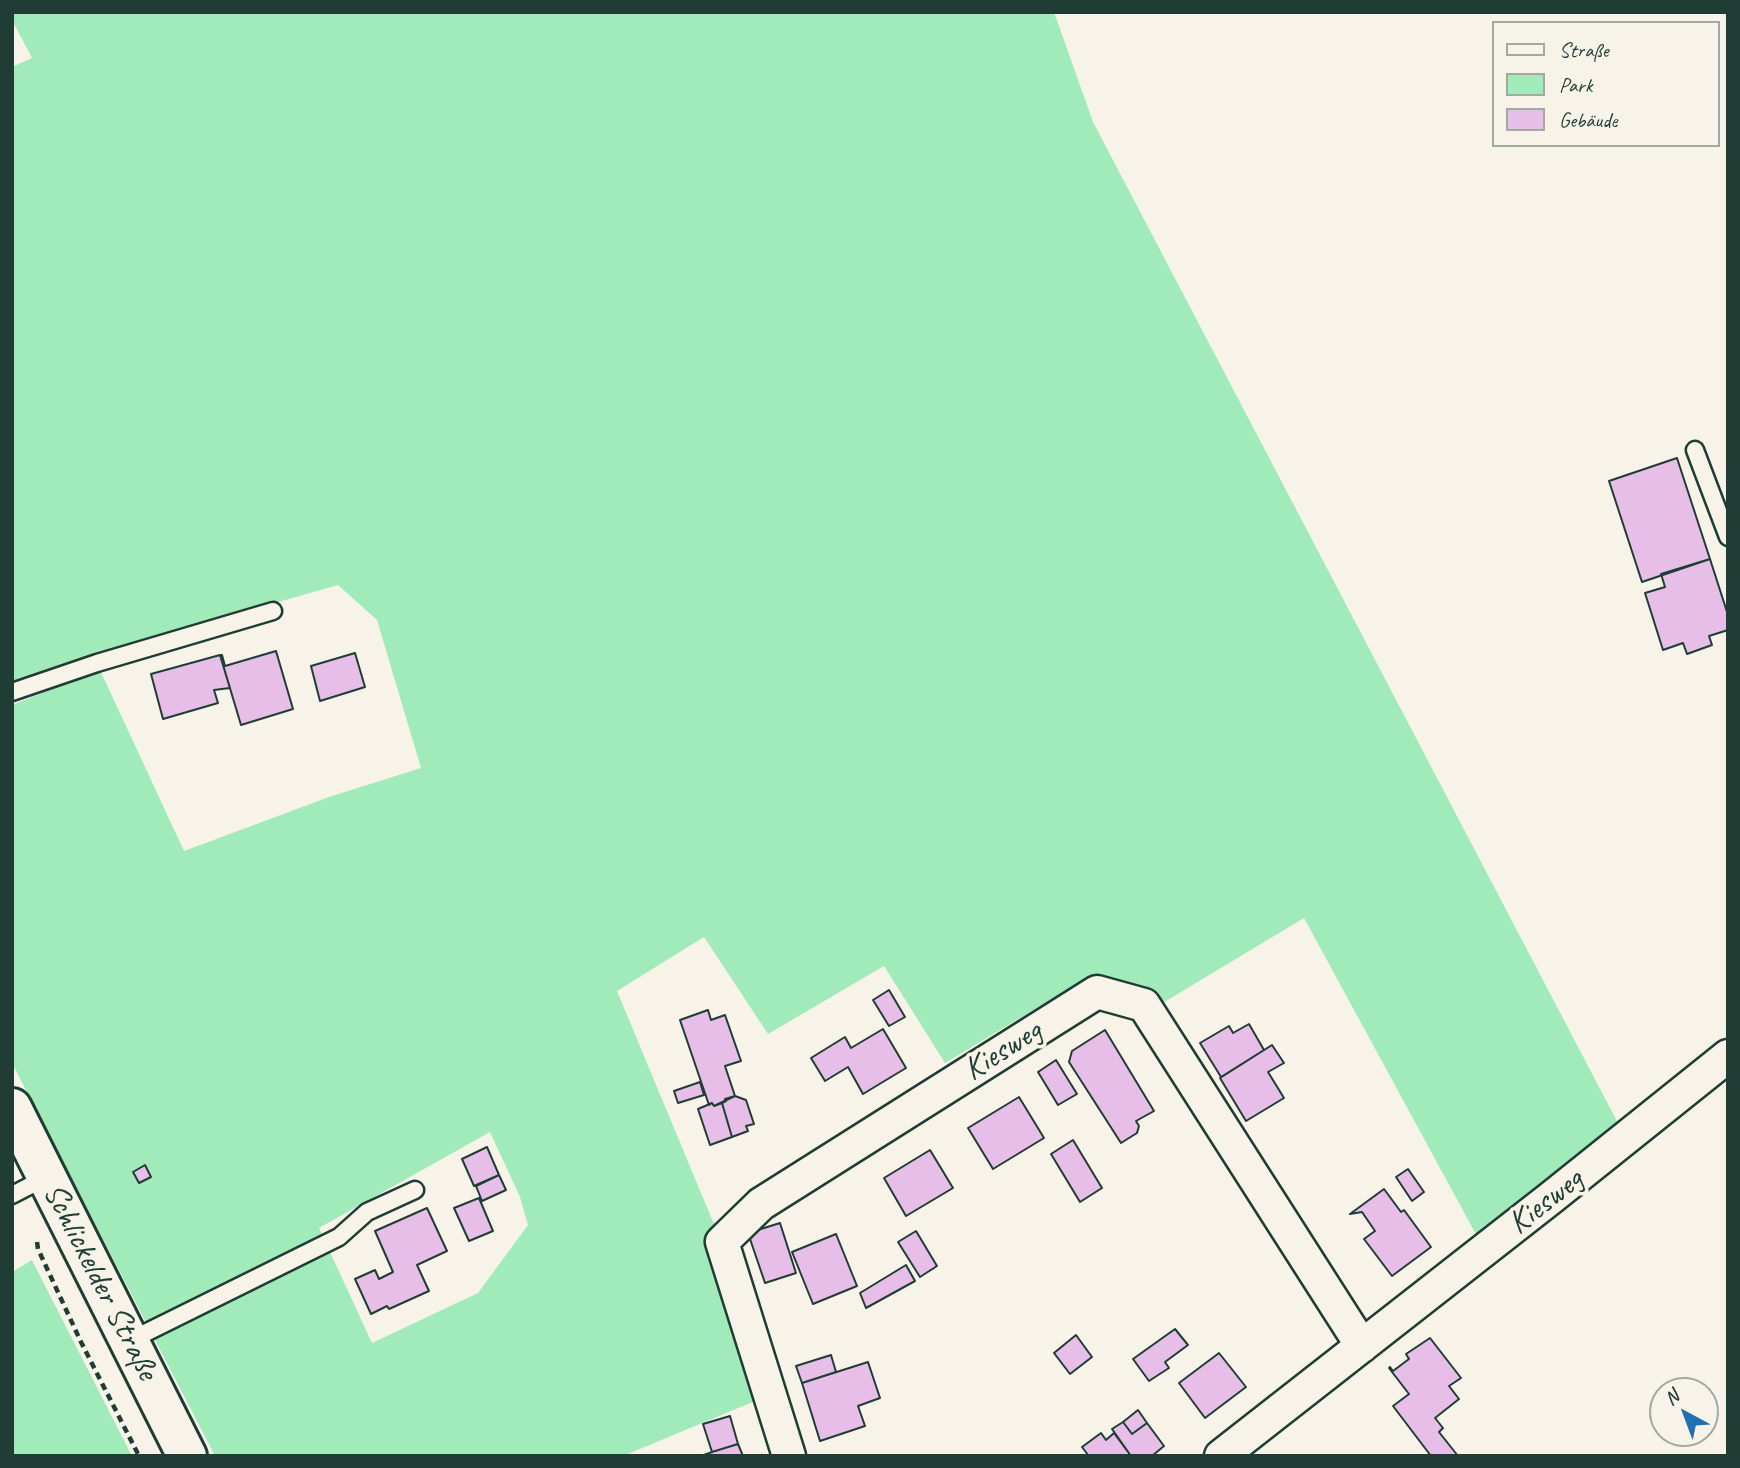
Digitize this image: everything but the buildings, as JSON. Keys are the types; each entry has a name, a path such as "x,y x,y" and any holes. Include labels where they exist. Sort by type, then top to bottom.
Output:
{"main road":[{"name":"Schlickelder Straße","path":"12,1108 187,1456"}],"street":[{"name":"Kiesweg","path":"789,1456 722,1242 761,1204 1097,992 1144,1005 1362,1346"},
{"name":"Kiesweg","path":"1221,1456 1728,1056"}],"lane":[{"path":"1695,450 1728,537"},
{"path":"12,692 97,663 273,611"},
{"path":"12,1195 47,1177"},
{"path":"130,1341 339,1237 367,1212 415,1190"}],"green space":[{"path":"12,12 1054,12 1093,122 1619,1125 1478,1238 1304,918 1161,1004 1147,987 1093,974 945,1063 884,966 768,1034 704,937 617,991 716,1229 760,1399 623,1456 215,1456 12,1063 12,705 100,670 184,851 329,797 421,768 377,620 338,585 93,655 12,685 12,67 32,58 12,20","holes":["490,1132 520,1197 528,1225 478,1293 372,1343 319,1228"]},
{"path":"32,1260 132,1456 12,1456 12,1272"}]}
